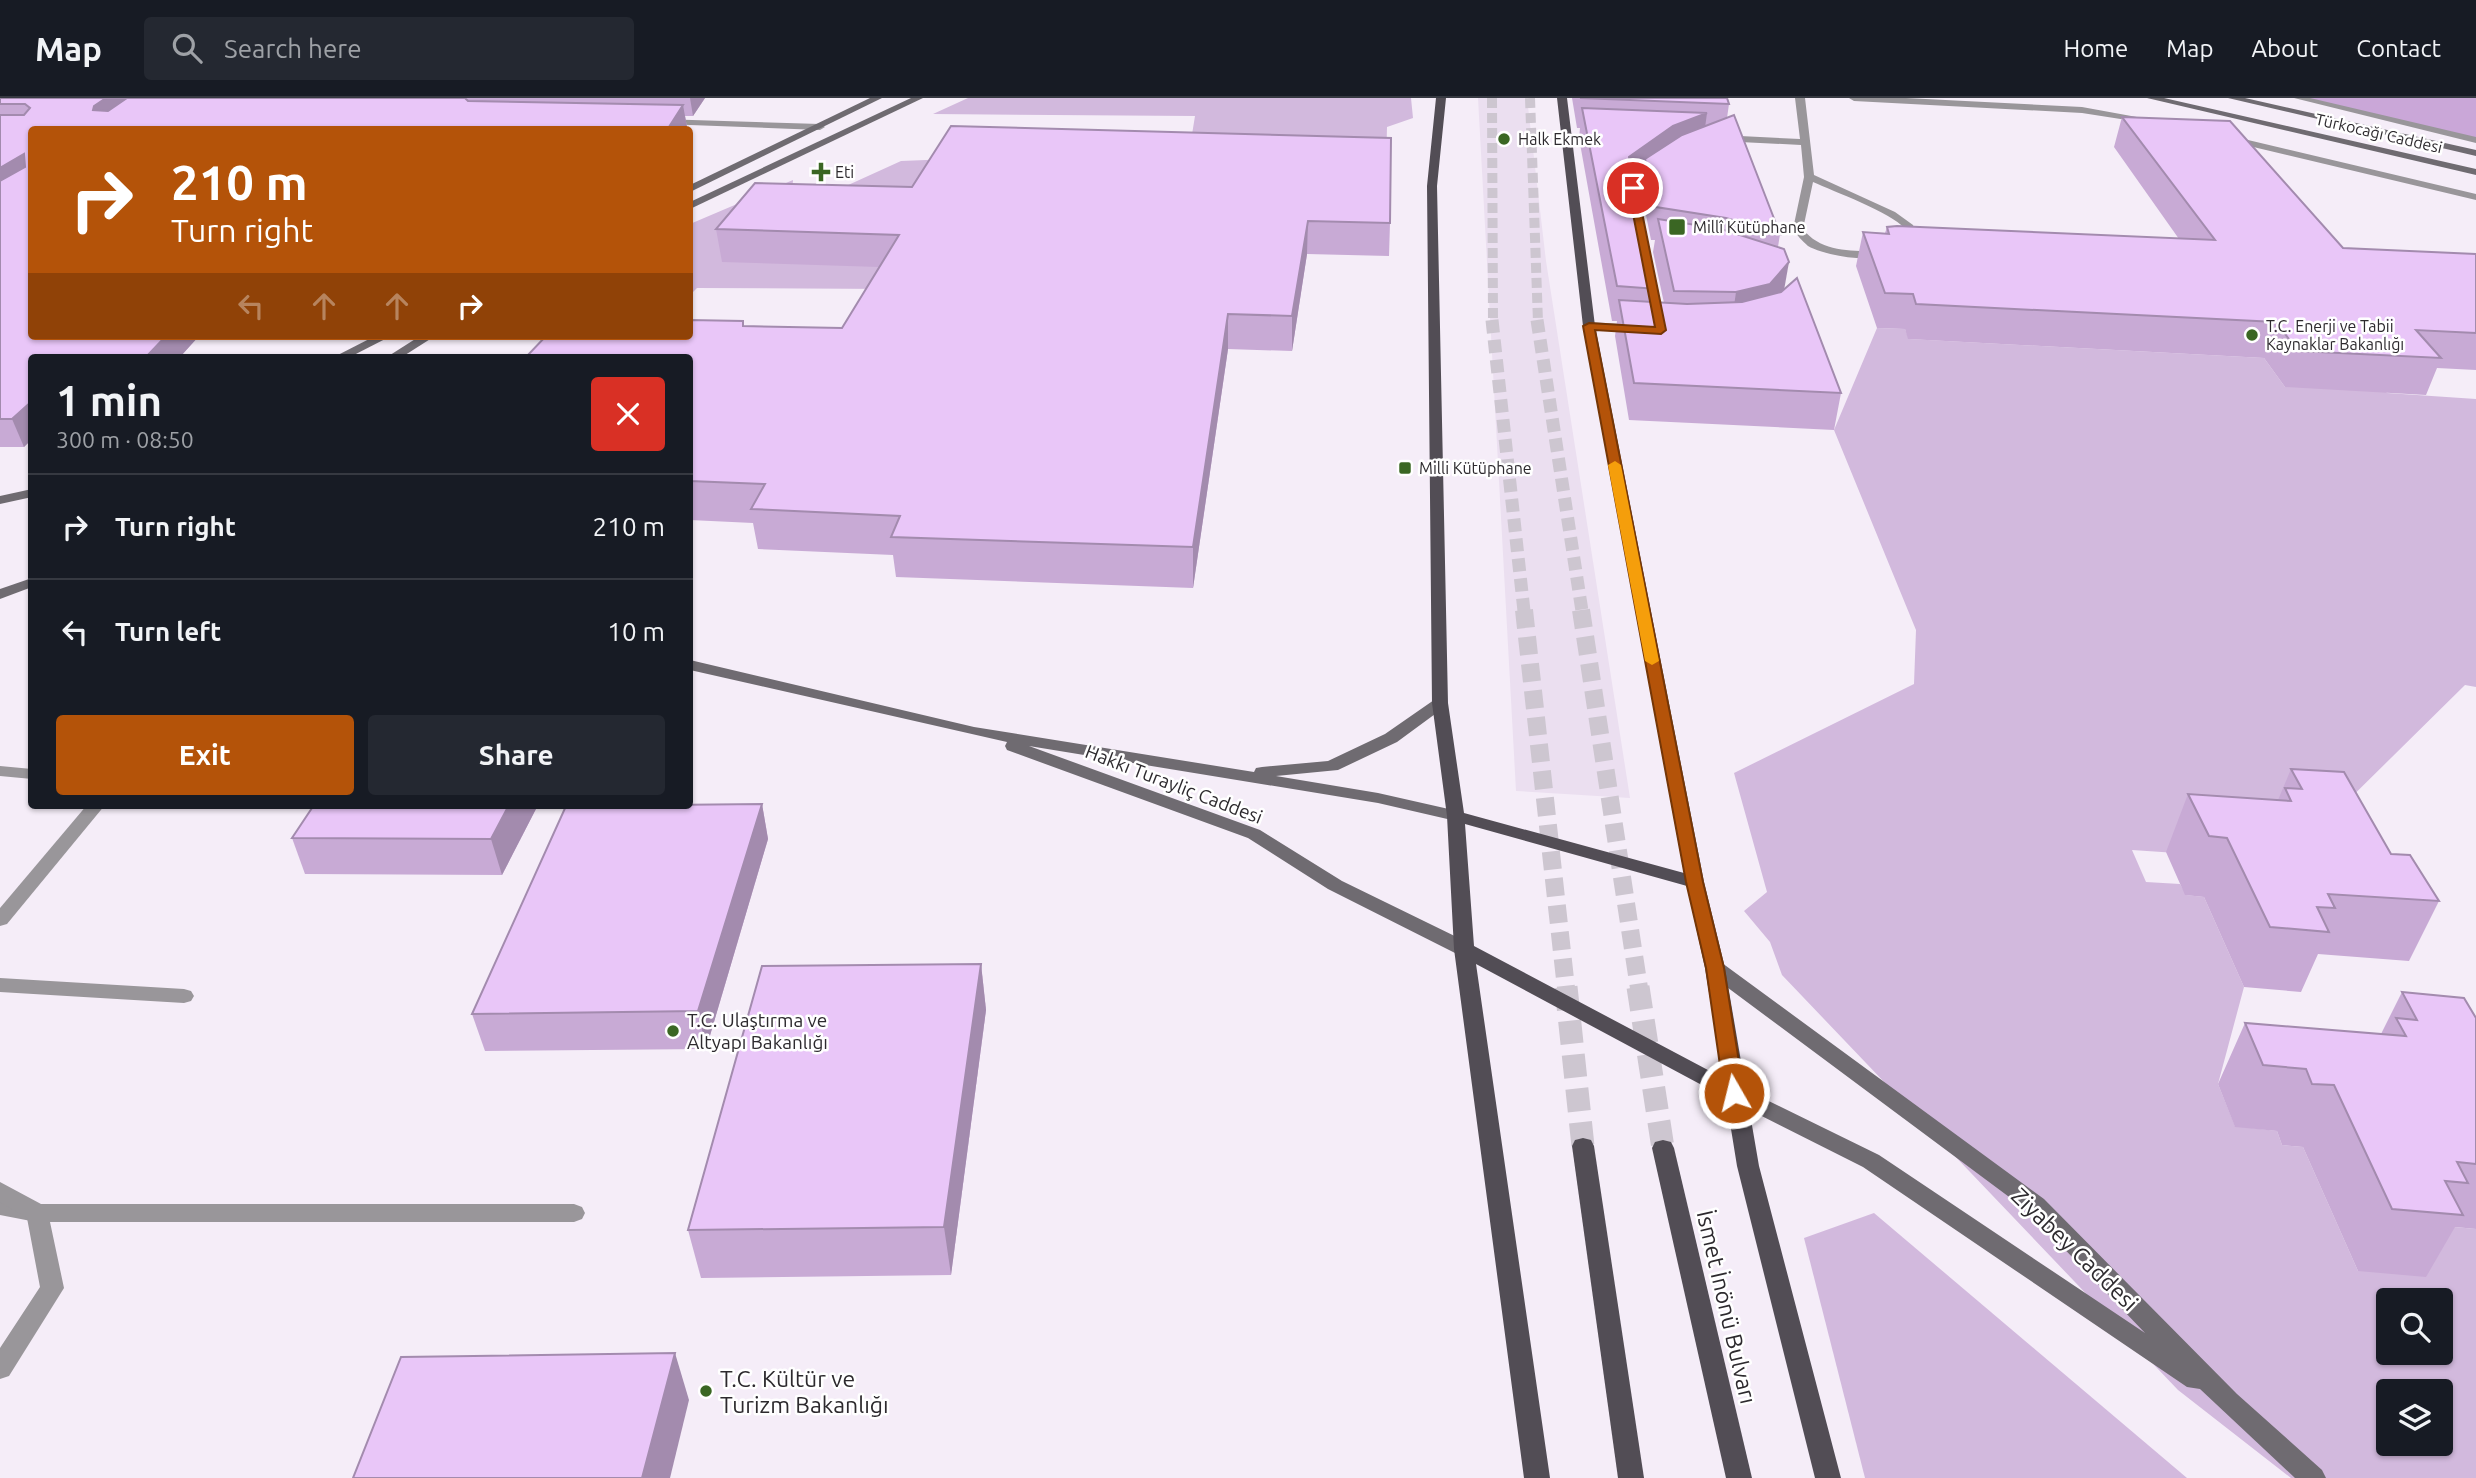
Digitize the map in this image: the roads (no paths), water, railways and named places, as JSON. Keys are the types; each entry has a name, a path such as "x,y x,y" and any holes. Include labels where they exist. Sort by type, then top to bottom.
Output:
{"main road":[{"path":"693,188 877,98"},
{"path":"693,205 918,98"},
{"path":"1441,98 1433,186 1440,703 1456,816 1464,949 1537,1478"},
{"path":"1562,98 1573,132 1589,326 1695,882 1715,968 1748,1166 1828,1478"},
{"name":"Türkocağı Caddesi","path":"2152,98 2476,172"},
{"name":"Türkocağı Caddesi","path":"2233,98 2476,153"},
{"path":"346,354 376,340"},
{"path":"398,354 422,340"},
{"path":"1,499 28,493"},
{"path":"0,587 28,583"},
{"path":"0,594 28,584"},
{"name":"Hakkı Turayliç Caddesi","path":"693,666 974,732 1378,798 1456,816"},
{"path":"1239,775 1332,766 1391,738 1440,703"},
{"name":"Hakkı Turayliç Caddesi","path":"974,732 1254,834 1335,885 1464,949"},
{"path":"1456,816 1695,882"},
{"path":"1464,949 1734,1093 1871,1161 2228,1402"},
{"name":"Ziyabey Caddesi","path":"1715,968 2036,1205 2228,1402 2314,1478"},
{"path":"1583,1146 1631,1478"},
{"name":"İsmet İnönü Bulvarı","path":"1662,1148 1740,1478"}],"street":[{"path":"1800,98 1809,177 1798,229 1802,237 1814,245 1835,251 1898,253 1909,250 1913,239 1909,227 1891,214 1809,177"},
{"path":"1854,98 2082,110 2168,124"},
{"path":"2299,98 2476,140"},
{"path":"654,121 820,127"},
{"path":"2221,137 2476,197"},
{"path":"1705,143 1729,139 1805,142"},
{"path":"1640,222 1633,188 1673,161"},
{"path":"1589,326 1649,330"},
{"path":"0,771 28,774"},
{"path":"0,920 93,809"},
{"path":"0,985 184,996"},
{"path":"0,1191 37,1213 52,1288 0,1369"},
{"path":"0,1206 37,1213 574,1213"}],"tunnel":[{"path":"1492,98 1493,322"},
{"path":"1530,98 1538,322"},
{"path":"1492,320 1524,611"},
{"path":"1537,320 1582,611"},
{"path":"1524,610 1566,988"},
{"path":"1581,610 1639,988"},
{"path":"1566,987 1583,1146"},
{"path":"1638,987 1663,1148"}],"place":[{"name":"Halk Ekmek","path":"1504,139"},
{"name":"Eti","path":"821,172"},
{"name":"Millî Kütüphane","path":"1677,227"},
{"name":"T.C. Enerji ve Tabii Kaynaklar Bakanlığı","path":"2252,335"},
{"name":"Milli Kütüphane","path":"1405,468"},
{"name":"T.C. Ulaştırma ve Altyapı Bakanlığı","path":"673,1031"},
{"name":"T.C. Kültür ve Turizm Bakanlığı","path":"706,1391"}]}
